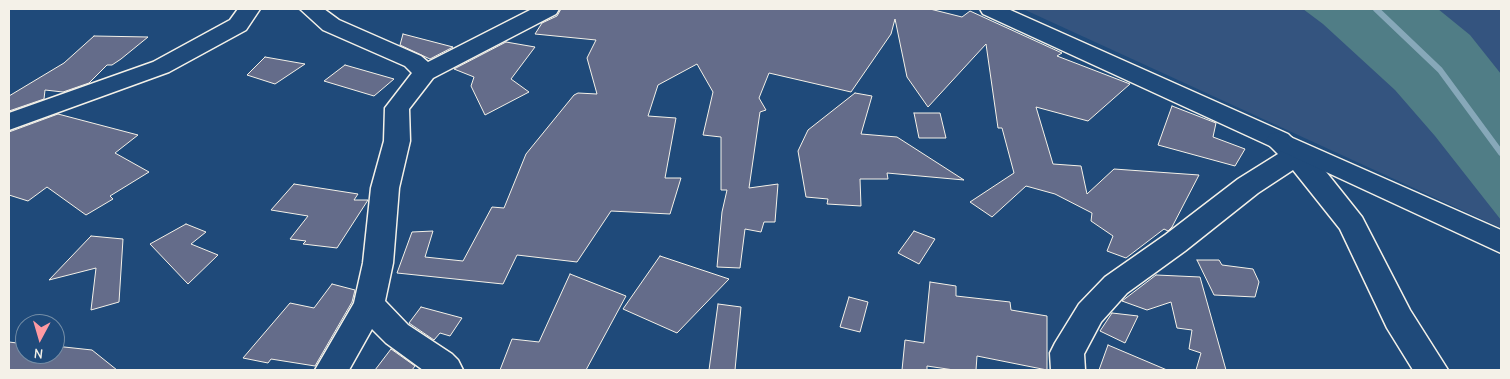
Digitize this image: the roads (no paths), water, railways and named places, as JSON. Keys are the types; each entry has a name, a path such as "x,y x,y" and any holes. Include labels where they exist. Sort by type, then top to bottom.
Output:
{"street":[{"path":"9,122 34,111 161,67 238,25 249,9"},
{"path":"311,9 331,24 413,61 425,73"},
{"path":"332,370 369,305 378,263 385,188 396,141 397,108 425,73 548,9"},
{"path":"991,9 1286,148 1501,242"},
{"path":"1068,370 1067,353 1090,313 1116,285 1175,243 1248,186 1286,148"},
{"path":"1286,148 1313,174 1352,224 1398,319 1431,370"},
{"path":"369,305 396,334 446,370"}],"waterway":[{"path":"1376,9 1440,70 1501,153"}]}
